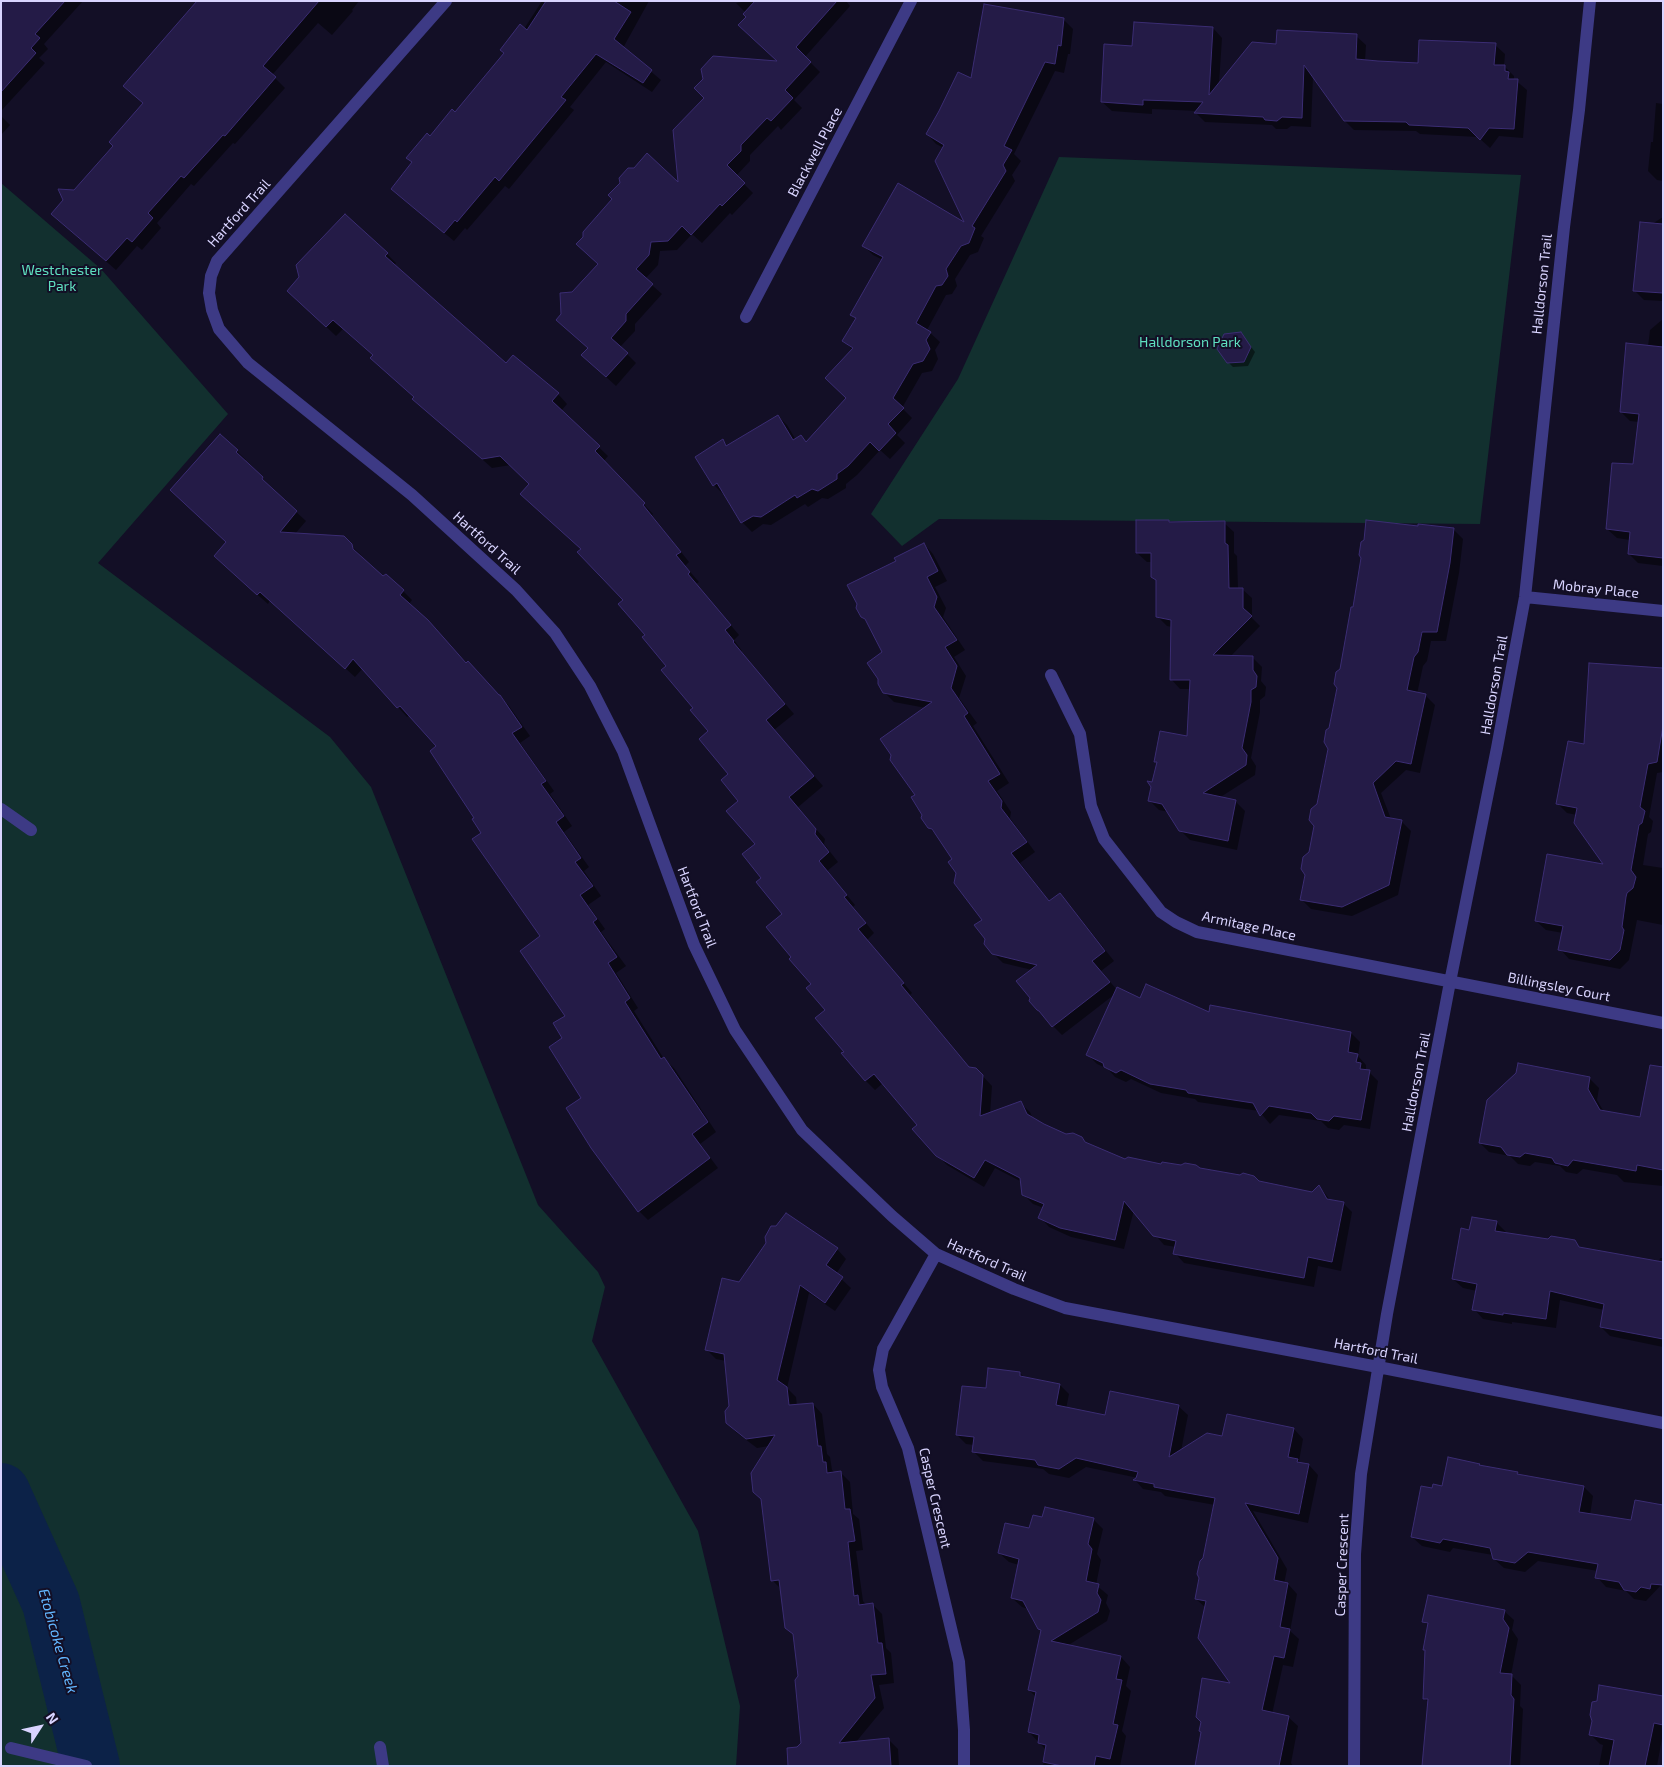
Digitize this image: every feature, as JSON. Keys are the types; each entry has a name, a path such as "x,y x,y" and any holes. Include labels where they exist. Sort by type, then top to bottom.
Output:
{"street":[{"name":"Hartford Trail","path":"446,1 217,261 211,276 212,310 219,329 248,363 419,502 516,590 555,633 590,686 623,751 694,945 735,1030 802,1130 892,1216 936,1254 1014,1289 1065,1308 1378,1366 1663,1423"},
{"name":"Blackwell Place","path":"746,316 911,1"},
{"name":"Halldorson Trail","path":"1378,1366 1450,982 1498,748 1525,597 1590,1"},
{"name":"Mobray Place","path":"1525,597 1663,611"},
{"name":"Armitage Place","path":"1051,675 1080,734 1091,806 1104,839 1161,912 1197,932 1450,982"},
{"path":"1,809 31,830"},
{"name":"Billingsley Court","path":"1450,982 1663,1023"},
{"name":"Casper Crescent","path":"936,1254 883,1349 879,1370 882,1387 908,1448 959,1662 964,1730 964,1766"},
{"name":"Casper Crescent","path":"1354,1766 1355,1554 1361,1474 1378,1366"},
{"path":"380,1747 383,1766"},
{"path":"11,1748 86,1766"}],"green space":[{"name":"Halldorson Park","path":"1059,157 1521,175 1480,524 939,519 902,546 871,514 958,379"},
{"name":"Westchester Park","path":"1,183 101,269 228,414 98,563 330,737 371,787 538,1205 598,1272 605,1287 592,1341 698,1531 740,1706 736,1766 1,1766"}],"building":[{"path":"1,1 65,1 35,34 40,38 31,48 36,53 1,92"},
{"path":"197,1 319,1 263,66 276,77 225,136 223,135 184,178 181,176 148,213 153,218 132,242 127,238 106,261 51,214 63,200 58,189 74,190 113,146 109,142 143,103 123,86"},
{"path":"546,1 614,1 631,12 614,39 652,70 643,83 596,54 561,97 566,100 499,181 495,177 457,222 455,220 444,233 391,189 412,162 406,158 427,133 430,136 452,109 455,112 504,53 500,50 520,24 527,30"},
{"path":"755,1 837,1 796,47 811,62 785,90 793,98 771,121 767,118 741,145 741,151 727,165 745,183 722,206 720,204 691,235 682,226 668,241 651,242 649,255 636,269 653,284 626,314 626,321 611,338 628,353 606,377 581,355 588,348 556,320 561,314 560,293 572,292 598,264 576,244 583,237 583,232 612,199 608,195 620,183 619,178 628,168 634,168 647,153 678,182 673,130 704,98 694,88 703,79 701,69 713,56 777,61 738,25 746,17 743,14"},
{"path":"984,4 1064,18 1061,46 1058,45 1055,64 1045,62 1004,146 1012,150 1003,165 1006,171 972,226 975,228 969,243 961,246 946,269 948,276 942,285 936,286 916,323 931,332 926,340 930,349 923,361 913,364 893,398 904,408 888,424 896,433 879,451 870,442 848,466 837,474 837,479 818,491 812,489 797,498 795,495 761,517 753,516 741,523 717,483 713,486 695,457 723,439 726,446 778,415 793,440 801,435 806,442 846,398 825,378 853,348 842,341 856,318 850,315 883,257 862,246 898,183 964,222 935,161 944,145 926,134 958,72 971,78"},
{"path":"1134,22 1213,27 1209,95 1252,42 1276,44 1277,30 1357,34 1356,59 1378,61 1418,63 1419,40 1496,43 1494,65 1505,65 1505,71 1509,72 1508,79 1518,79 1514,129 1489,128 1480,140 1468,128 1409,125 1406,122 1344,121 1304,65 1302,118 1282,117 1277,121 1265,120 1263,117 1194,113 1203,102 1143,100 1143,105 1101,102 1104,44 1132,46"},
{"path":"345,214 388,253 385,256 506,363 513,355 559,393 552,401 600,446 595,451 645,503 643,505 681,552 676,555 690,572 688,574 731,625 725,630 733,642 785,704 766,720 814,776 789,797 816,829 815,834 829,852 819,861 847,895 844,897 866,923 858,929 904,983 901,985 969,1067 976,1068 983,1075 980,1116 1021,1101 1027,1114 1044,1124 1066,1134 1073,1133 1082,1137 1085,1142 1125,1159 1128,1157 1161,1164 1162,1162 1181,1165 1185,1163 1196,1165 1200,1168 1240,1175 1243,1173 1254,1176 1259,1181 1312,1192 1319,1185 1327,1199 1344,1202 1332,1262 1308,1257 1304,1278 1173,1254 1176,1241 1153,1236 1124,1201 1115,1240 1060,1228 1038,1218 1044,1204 1022,1195 1020,1178 985,1160 974,1178 936,1156 912,1129 917,1125 874,1074 865,1081 841,1053 844,1052 815,1018 825,1010 806,988 811,984 789,959 791,957 766,927 782,914 756,882 761,878 742,854 755,844 726,811 738,801 721,780 728,774 699,739 708,731 690,710 693,708 661,670 666,666 642,637 645,635 618,604 623,600 577,552 581,549 520,494 529,484 500,456 482,459 412,399 414,397 370,358 373,355 333,320 326,327 287,291 299,277 296,265"},
{"path":"1640,222 1663,224 1663,293 1633,291"},
{"path":"1241,332 1251,347 1244,362 1227,363 1217,349 1224,334"},
{"path":"1626,343 1663,347 1663,558 1628,554 1630,532 1606,529 1612,463 1633,464 1639,414 1620,412"},
{"path":"220,434 238,450 236,452 263,477 262,479 297,511 280,532 344,536 352,544 353,549 383,576 386,574 404,590 400,595 428,620 466,663 468,661 500,695 522,727 512,733 546,781 541,784 564,816 556,822 581,858 575,862 593,886 580,895 597,919 593,922 617,957 608,963 630,998 625,1002 661,1059 664,1057 708,1122 692,1134 710,1158 638,1212 591,1148 566,1108 581,1098 549,1047 562,1038 553,1023 565,1016 520,951 540,936 472,839 481,833 472,819 474,818 430,751 436,746 400,706 397,708 353,659 345,669 260,592 257,595 214,556 226,542 170,490"},
{"path":"1136,520 1169,520 1169,522 1225,521 1225,543 1228,545 1229,588 1243,588 1243,608 1252,616 1213,655 1253,656 1253,670 1257,676 1256,687 1251,690 1251,702 1242,748 1247,755 1246,765 1203,793 1236,800 1228,841 1179,831 1162,804 1148,801 1151,787 1147,781 1152,782 1157,762 1154,762 1160,731 1187,736 1190,680 1170,680 1171,620 1156,617 1156,580 1151,577 1151,553 1136,553"},
{"path":"1366,520 1454,528 1450,563 1437,632 1422,632 1407,690 1426,694 1411,764 1396,761 1373,783 1385,817 1402,820 1389,885 1342,907 1300,900 1305,875 1301,869 1303,857 1309,852 1314,826 1309,820 1311,809 1317,804 1328,749 1324,742 1326,730 1329,728 1337,688 1334,684 1336,672 1340,669 1351,607 1353,607 1361,558 1359,555 1361,542 1364,540"},
{"path":"924,543 938,571 927,577 937,597 934,607 957,640 945,647 957,666 951,688 968,713 964,716 1000,774 988,781 1002,801 1001,808 1027,842 1011,853 1049,901 1060,893 1105,951 1092,961 1110,982 1052,1027 1029,1001 1030,998 1016,981 1037,965 992,954 984,944 985,939 974,925 982,920 954,883 956,873 948,862 952,859 932,829 928,828 921,818 922,815 911,797 915,795 890,760 891,755 880,739 932,702 883,693 878,684 878,679 867,663 882,652 865,619 861,617 856,608 857,604 847,585 896,561 894,558"},
{"path":"1589,663 1663,668 1663,726 1657,762 1648,764 1640,807 1645,811 1642,823 1639,825 1631,870 1636,877 1633,888 1627,893 1626,897 1622,927 1624,930 1620,950 1610,960 1558,950 1563,926 1535,921 1547,854 1603,864 1574,823 1577,808 1556,804 1568,741 1584,744"},
{"path":"1146,984 1209,1012 1210,1005 1351,1032 1348,1052 1358,1054 1356,1062 1361,1063 1360,1069 1370,1070 1361,1120 1334,1116 1329,1121 1317,1119 1311,1113 1269,1106 1260,1116 1253,1103 1188,1093 1186,1090 1150,1084 1121,1070 1116,1073 1104,1067 1103,1063 1086,1055 1117,987 1140,998"},
{"path":"1518,1063 1590,1077 1588,1089 1600,1110 1640,1117 1650,1065 1663,1067 1663,1170 1637,1165 1636,1171 1573,1160 1568,1166 1555,1163 1552,1158 1525,1153 1520,1157 1507,1155 1501,1147 1479,1143 1487,1100 1516,1073"},
{"path":"786,1213 838,1248 826,1265 843,1277 825,1303 800,1285 777,1380 787,1387 789,1405 813,1403 818,1446 821,1446 823,1462 826,1462 827,1473 841,1471 845,1509 850,1509 855,1541 848,1542 854,1596 858,1595 859,1605 873,1603 878,1643 882,1643 886,1674 871,1675 875,1698 839,1743 889,1738 891,1766 788,1766 787,1748 797,1747 801,1743 795,1680 798,1676 793,1634 785,1628 779,1580 771,1581 761,1499 753,1492 751,1473 775,1435 746,1439 726,1423 725,1411 729,1406 724,1354 705,1350 722,1278 739,1282 766,1243 765,1237 771,1226 776,1226"},
{"path":"1472,1217 1497,1221 1495,1231 1548,1239 1551,1236 1575,1240 1579,1247 1663,1262 1663,1339 1600,1327 1604,1304 1550,1291 1546,1319 1472,1310 1477,1284 1452,1279 1461,1228 1469,1230"},
{"path":"988,1368 1020,1372 1020,1376 1060,1384 1056,1405 1105,1415 1110,1391 1179,1405 1169,1457 1207,1433 1222,1436 1227,1414 1294,1428 1288,1457 1298,1459 1297,1462 1309,1464 1299,1514 1245,1503 1278,1558 1274,1580 1288,1583 1280,1627 1290,1629 1284,1658 1274,1656 1262,1710 1289,1716 1279,1766 1195,1766 1201,1732 1199,1731 1201,1722 1196,1717 1202,1678 1230,1683 1198,1638 1206,1601 1195,1599 1199,1578 1197,1574 1200,1561 1203,1558 1215,1498 1154,1487 1154,1484 1133,1480 1138,1472 1076,1458 1059,1469 1038,1465 1035,1460 972,1452 974,1437 956,1435 962,1386 986,1388"},
{"path":"1448,1457 1518,1472 1517,1474 1584,1486 1579,1512 1631,1520 1635,1500 1663,1505 1663,1585 1651,1584 1650,1589 1641,1587 1636,1592 1624,1590 1619,1582 1595,1578 1598,1564 1528,1552 1515,1563 1493,1559 1490,1548 1443,1539 1440,1543 1411,1537 1421,1486 1432,1488 1433,1484 1442,1486"},
{"path":"1045,1507 1094,1518 1088,1544 1092,1549 1086,1581 1099,1584 1097,1593 1101,1600 1098,1612 1051,1641 1121,1656 1116,1679 1122,1680 1113,1724 1118,1725 1110,1759 1096,1756 1094,1766 1062,1766 1043,1762 1046,1745 1038,1743 1039,1735 1028,1732 1036,1692 1028,1690 1041,1630 1038,1629 1023,1601 1011,1598 1019,1559 998,1553 1005,1523 1029,1528 1033,1515 1042,1517"},
{"path":"1428,1595 1505,1610 1503,1619 1509,1628 1500,1673 1512,1674 1511,1695 1514,1699 1510,1766 1422,1766 1428,1699 1423,1699 1425,1650 1423,1650 1428,1623 1422,1622"},
{"path":"1599,1685 1663,1696 1663,1725 1654,1723 1645,1766 1609,1766 1614,1740 1589,1735 1592,1721 1590,1715 1592,1702 1597,1701"}],"waterway":[{"name":"Etobicoke Creek","path":"1,1492 51,1603 91,1766"}]}
